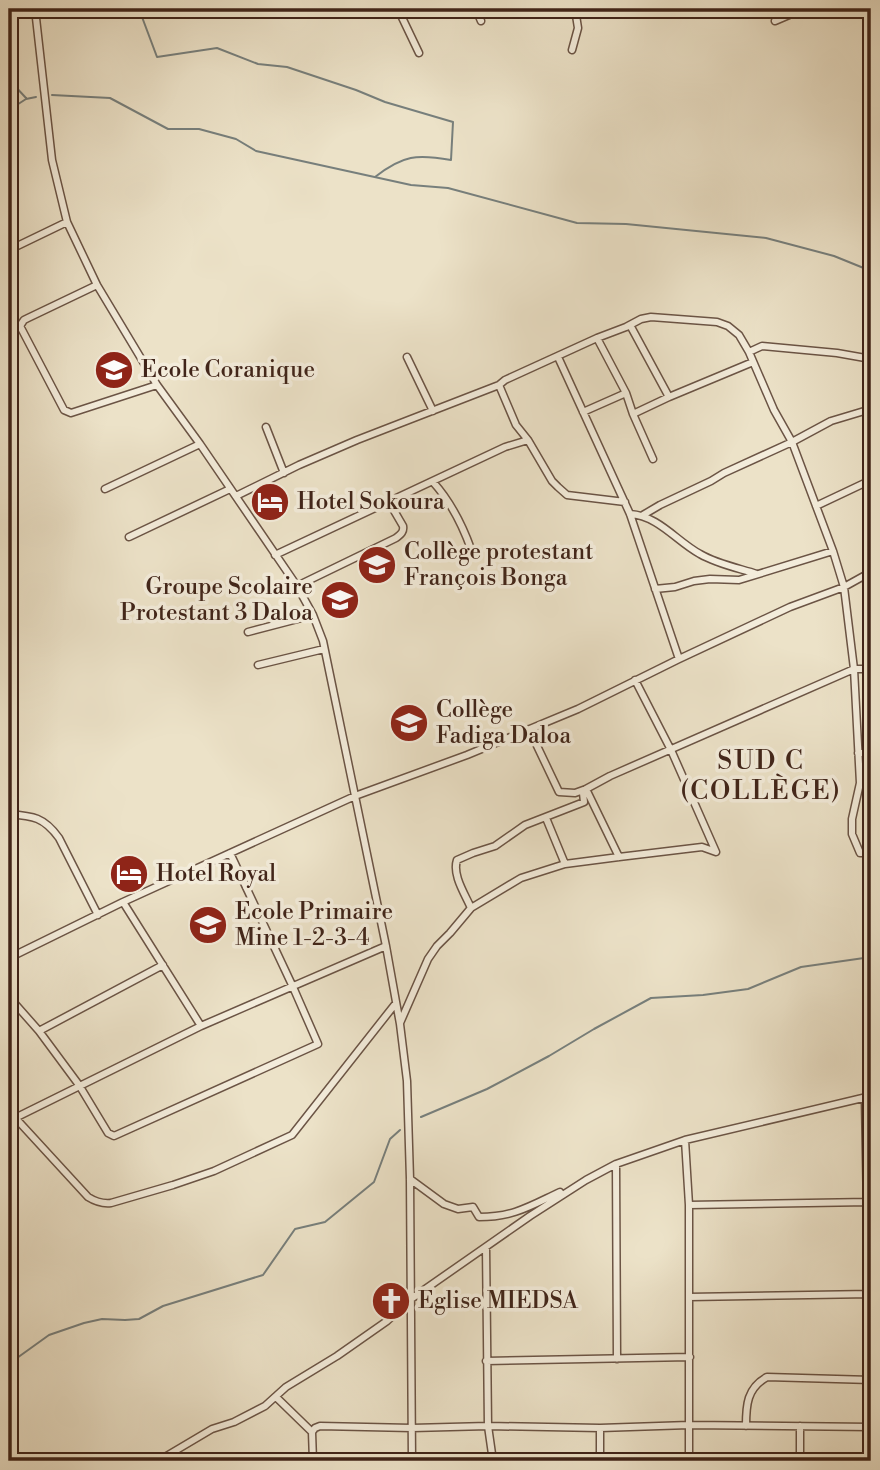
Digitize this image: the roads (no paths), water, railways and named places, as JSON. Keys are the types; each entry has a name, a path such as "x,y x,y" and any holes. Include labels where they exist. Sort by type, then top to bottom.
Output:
{"street":[{"path":"34,9 52,160 67,222 97,285 157,385 297,586 313,615 324,649 386,946 408,1088 412,1461"},
{"path":"398,9 419,53"},
{"path":"476,9 481,21"},
{"path":"572,50 578,28 575,9"},
{"path":"775,21 803,9"},
{"path":"9,250 67,222"},
{"path":"97,285 28,318 20,326 64,410 68,413 75,412 157,385"},
{"path":"236,496 357,440 499,385 641,319 652,316 718,322 734,330 749,352 774,410 792,442 844,587 854,669 860,783 852,819 852,834 860,853 871,853"},
{"path":"630,325 668,397"},
{"path":"597,338 625,393 653,458"},
{"path":"749,352 762,346 837,353 870,360"},
{"path":"407,357 433,411"},
{"path":"558,357 630,514 680,659"},
{"path":"633,414 753,362"},
{"path":"499,385 516,425 552,481 567,495 625,502"},
{"path":"583,412 625,393"},
{"path":"643,515 831,421 871,409"},
{"path":"266,427 284,473"},
{"path":"275,555 505,447 528,440"},
{"path":"105,489 200,444"},
{"path":"816,506 871,480"},
{"path":"433,482 450,503 471,549"},
{"path":"129,537 230,489"},
{"path":"297,586 393,540 402,533 403,526 389,502"},
{"path":"630,514 643,515 664,527 703,556 759,575"},
{"path":"655,589 702,580 739,580 833,551"},
{"path":"9,958 123,902 355,796 467,755 578,709 790,607 844,587 871,572"},
{"path":"248,632 313,615"},
{"path":"258,665 324,649"},
{"path":"529,729 559,792 575,793 854,669 871,669"},
{"path":"400,1024 428,959 437,946 471,908 521,878 565,864 702,847 716,852 671,750 635,680"},
{"path":"858,753 871,753"},
{"path":"471,908 457,877 457,860 495,846 525,825 584,802 583,793 586,789"},
{"path":"586,789 619,857"},
{"path":"9,814 47,822 98,915"},
{"path":"546,818 565,864"},
{"path":"9,997 39,1031 79,1085 108,1133 114,1136 318,1044 230,853"},
{"path":"123,902 201,1026"},
{"path":"15,1118 201,1026 386,946"},
{"path":"39,1031 163,965"},
{"path":"9,1111 88,1197 103,1204 111,1203 214,1171 292,1135 396,1003"},
{"path":"410,1179 438,1201 458,1209 473,1208 479,1217 499,1217 512,1214 616,1164 685,1140 868,1097 871,1380 869,1461"},
{"path":"685,1140 689,1205 689,1461"},
{"path":"616,1164 617,1359"},
{"path":"158,1461 204,1434 265,1406 286,1387 337,1356 387,1321 411,1299 586,1180"},
{"path":"689,1205 869,1202"},
{"path":"486,1247 488,1426 493,1461"},
{"path":"689,1297 870,1294"},
{"path":"486,1361 690,1357"},
{"path":"746,1426 749,1396 756,1385 768,1377 871,1380"},
{"path":"276,1397 312,1432 313,1461"},
{"path":"312,1432 320,1426 870,1426"},
{"path":"800,1426 800,1461"},
{"path":"600,1428 600,1461"}],"waterway":[{"path":"139,9 157,57 217,48 258,64 287,67 385,102 453,122 451,160 429,157 402,160 375,177"},
{"path":"9,84 13,84 26,98"},
{"path":"52,95 110,98 168,129 199,129 236,139 256,151 411,185 448,188 577,223 626,224 766,238 834,256 871,271"},
{"path":"9,110 26,99 36,97"},
{"path":"421,1117 487,1089 651,998 748,989 801,967 871,957"},
{"path":"9,1376 17,1358 49,1335 102,1319 139,1319 163,1306 263,1275 295,1229 325,1222 374,1182 390,1139 400,1130"}],"place":[{"name":"Ecole Coranique","path":"114,370"},
{"name":"Hotel Sokoura","path":"270,502"},
{"name":"Collège protestant François Bonga","path":"377,565"},
{"name":"Groupe Scolaire Protestant 3 Daloa","path":"340,600"},
{"name":"Collège Fadiga Daloa","path":"409,723"},
{"name":"Hotel Royal","path":"129,874"},
{"name":"Ecole Primaire Mine 1-2-3-4","path":"208,925"},
{"name":"Eglise MIEDSA","path":"391,1301"}],"district":[{"name":"SUD C (COLLÈGE)","path":"761,776"}]}
